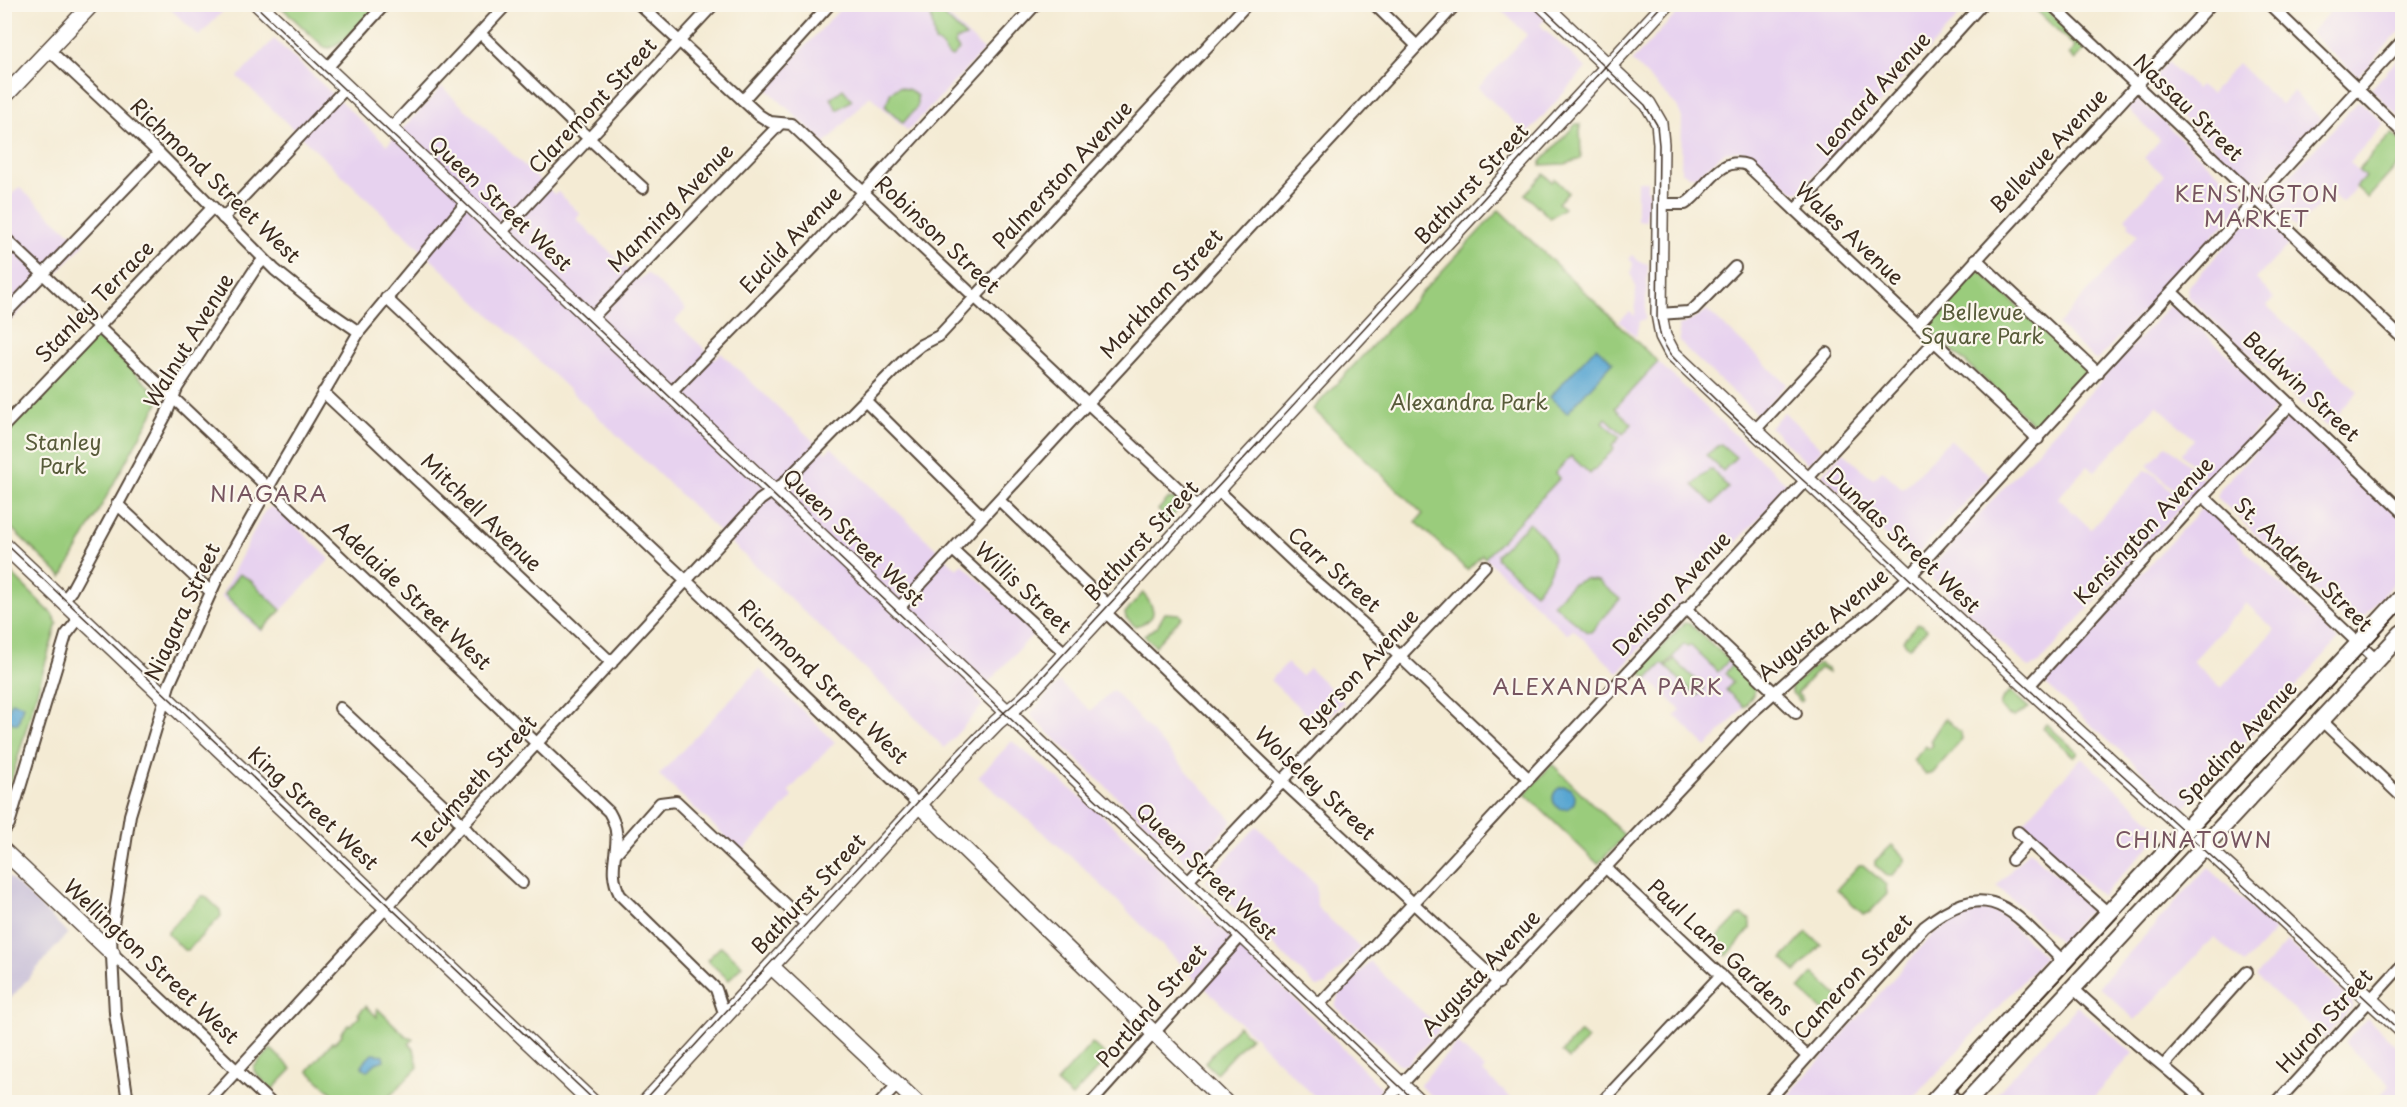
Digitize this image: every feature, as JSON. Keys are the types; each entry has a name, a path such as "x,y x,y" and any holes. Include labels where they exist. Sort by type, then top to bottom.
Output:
{"main road":[{"path":"4,97 92,4"},
{"name":"Queen Street West","path":"258,4 1419,1102"},
{"name":"Dundas Street West","path":"1542,4 1652,108 1659,123 1661,135 1659,314 1663,336 1672,353 2028,687 2403,1030"},
{"name":"Bathurst Street","path":"646,1102 919,805 997,722 1024,699 1066,654 1666,4"},
{"name":"King Street West","path":"4,545 592,1102"},
{"name":"Spadina Avenue","path":"1933,1102 2403,597"},
{"path":"1967,1102 2403,633"},
{"name":"Richmond Street West","path":"919,805 1225,1102"},
{"name":"Wellington Street West","path":"4,851 112,952"},
{"path":"771,966 915,1102"}],"street":[{"path":"326,69 385,4"},
{"path":"390,129 507,4"},
{"name":"Robinson Street","path":"639,4 759,115 770,122 791,124 1200,509"},
{"name":"Claremont Street","path":"500,234 714,4"},
{"path":"743,100 830,4"},
{"name":"Euclid Avenue","path":"670,394 864,192 1036,4"},
{"name":"Palmerston Avenue","path":"772,491 783,484 911,353 939,336 1248,4"},
{"path":"1374,4 1417,46"},
{"name":"Markham Street","path":"897,610 1456,4"},
{"name":"Leonard Avenue","path":"1794,210 1982,4"},
{"name":"Nassau Street","path":"2051,4 2403,338"},
{"name":"Bellevue Avenue","path":"1917,325 2211,4"},
{"path":"2269,4 2403,132"},
{"path":"481,33 589,139 643,188"},
{"name":"Augusta Avenue","path":"1385,1102 1746,718 1774,691 1871,612 1910,576 2403,41"},
{"name":"Richmond Street West","path":"49,50 159,153 263,260 311,299 359,332"},
{"path":"223,218 346,88"},
{"name":"Manning Avenue","path":"591,320 780,124"},
{"path":"4,315 159,153"},
{"name":"Wales Avenue","path":"1660,204 1685,204 1722,167 1736,162 1747,165 2038,439"},
{"name":"Niagara Street","path":"128,1102 115,1013 111,937 128,827 159,712 211,592 268,488 359,332 467,202"},
{"name":"Stanley Terrace","path":"4,426 213,207"},
{"name":"Adelaide Street West","path":"4,237 609,812 614,820 618,839 612,869 614,883 620,895 716,989 725,1016"},
{"path":"1976,259 2098,373"},
{"name":"Walnut Avenue","path":"63,601 71,591 177,388 263,260"},
{"path":"1659,314 1688,312 1694,309 1735,267"},
{"name":"Baldwin Street","path":"2172,292 2403,511"},
{"name":"Richmond Street West","path":"386,298 687,581 919,805"},
{"name":"Denison Avenue","path":"1317,1007 1934,342"},
{"path":"1754,430 1827,353"},
{"name":"Mitchell Avenue","path":"323,392 612,663"},
{"path":"866,401 983,516"},
{"name":"Kensington Avenue","path":"2028,687 2203,496 2291,404"},
{"name":"Carr Street","path":"1218,490 1400,656 1528,778"},
{"name":"Tecumseth Street","path":"208,1102 760,500 772,491"},
{"name":"St. Andrew Street","path":"2203,496 2377,661"},
{"name":"Wolseley Street","path":"999,500 1284,782 1499,983"},
{"path":"117,504 211,592"},
{"name":"Willis Street","path":"953,550 1066,654"},
{"name":"Ryerson Avenue","path":"1187,882 1284,782 1485,566"},
{"path":"1686,608 1796,713"},
{"path":"4,831 9,824 66,634 80,617"},
{"path":"340,708 522,883"},
{"path":"2322,721 2403,797"},
{"path":"615,854 660,803 676,801 808,926"},
{"path":"2018,832 2108,913"},
{"path":"2012,860 2028,843"},
{"name":"Paul Lane Gardens","path":"1606,868 1807,1056"},
{"name":"Cameron Street","path":"1767,1102 1924,927 1950,909 1983,900 1998,904 2011,911 2063,961"},
{"name":"Portland Street","path":"1092,1102 1242,935"},
{"name":"Wellington Street West","path":"112,952 270,1102"},
{"name":"Huron Street","path":"2277,1102 2403,965"},
{"path":"2164,1065 2247,972"},
{"path":"1602,1102 1720,975"},
{"path":"2073,988 2105,1019 2164,1065 2205,1102"},
{"path":"881,1102 897,1085"},
{"path":"1945,1089 1959,1102"}],"shaded area":[{"path":"2337,4 2402,5 2402,29 2358,77 2310,33"},
{"path":"166,5 229,5 199,36"},
{"path":"844,5 936,5 984,50 908,131 870,96 825,144 766,88"},
{"path":"1496,5 1558,5 1540,25 1586,68 1527,134 1478,88 1527,35"},
{"path":"1685,5 1969,5 1800,191 1796,192 1753,155 1739,150 1725,152 1697,176 1688,176 1681,172 1682,118 1677,106 1632,61"},
{"path":"274,39 387,145 442,87 554,194 558,192 580,214 576,219 639,280 647,273 686,309 675,321 715,359 721,353 826,453 831,447 957,569 962,564 1035,632 975,697 983,705 944,748 901,703 238,77"},
{"path":"2402,54 2402,117 2401,119 2371,89"},
{"path":"2168,62 2196,89 2200,85 2211,94 2238,63 2281,105 2293,92 2321,119 2255,188 2149,85"},
{"path":"2137,98 2242,195 2245,202 2095,360 2058,325 2138,235 2128,225 2130,223 2125,218 2164,175 2144,158 2160,140 2127,108"},
{"path":"2361,102 2384,124 2350,162 2365,177 2342,203 2332,194 2297,228 2269,202 2271,196 2356,103"},
{"path":"1637,181 1647,181 1649,208 1646,221 1637,220"},
{"path":"19,187 65,229 85,243 5,327 5,201"},
{"path":"2256,212 2260,212 2291,242 2256,279 2274,298 2267,306 2358,391 2327,427 2187,296 2189,286"},
{"path":"1632,255 1638,261 1648,264 1645,320 1639,321 1636,337 1619,321 1630,312 1635,316 1636,288 1631,274 1633,263 1629,259"},
{"path":"2173,305 2279,405 2209,481 2181,454 2194,439 2157,405 2094,472 2087,466 2058,498 2091,529 2145,470 2153,473 2184,504 2037,665 2029,668 1928,575 1928,571 2168,307"},
{"path":"1707,310 1787,384 1758,415 1680,341 1678,326 1697,318"},
{"path":"1658,362 1789,486 1618,673 1573,629 1567,634 1485,558 1560,478 1555,473"},
{"path":"1784,412 1822,449 1810,463 1806,462 1770,427"},
{"path":"2289,416 2297,418 2402,519 2402,574 2352,627 2217,497 2220,489"},
{"path":"1950,439 1990,476 1913,559 1908,557 1822,475 1843,452 1873,479 1882,470 1903,489"},
{"path":"2167,445 2206,482 2187,502 2148,465"},
{"path":"270,507 278,509 330,559 261,632 221,596 264,512"},
{"path":"2202,508 2207,509 2229,529 2246,551 2338,640 2184,808 2044,683 2057,664","holes":["2246,603 2275,630 2221,688 2193,661"]},
{"path":"1687,623 1756,688 1752,698 1707,747 1675,716 1681,710 1639,671 1682,624"},
{"path":"1287,663 1301,676 1309,668 1344,702 1320,727 1270,680"},
{"path":"759,669 835,742 788,792 793,797 742,852 659,775"},
{"path":"1059,682 1091,711 1113,690 1233,821 1193,865 1188,864 1032,717 1031,713"},
{"path":"1012,741 1098,811 1315,1019 1382,1089 1370,1102 1320,1102 1083,867 978,777"},
{"path":"2082,757 2163,832 2102,896 2021,825"},
{"path":"1257,826 1316,885 1317,907 1360,948 1324,986 1317,987 1206,881"},
{"path":"2029,850 2091,908 2060,942 1997,886"},
{"path":"2209,868 2275,930 2244,964 2214,937 2135,1020 2099,986"},
{"path":"4,872 68,933 5,1005 4,1005"},
{"path":"1991,910 2002,916 2045,957 1910,1102 1782,1102 1934,933 1961,916"},
{"path":"2288,941 2352,1001 2352,1007 2325,1038 2256,976"},
{"path":"1370,962 1441,1029 1407,1064 1399,1064 1335,1006 1339,994"},
{"path":"2077,1006 2133,1053 2089,1102 2047,1102 2035,1092 2025,1102 1989,1102"},
{"path":"2367,1018 2402,1051 2402,1102 2374,1102 2390,1085 2344,1043"},
{"path":"1457,1043 1515,1102 1438,1102 1420,1086"}],"green space":[{"path":"279,5 378,5 347,38 330,48 324,47"},
{"path":"2042,5 2087,47 2075,60 2069,54 2075,47 2035,9"},
{"path":"940,12 966,37 956,40 955,44 959,50 952,57 935,42 931,15"},
{"path":"899,87 910,90 917,96 917,107 903,123 885,106 891,92"},
{"path":"843,89 852,100 837,110 831,98"},
{"path":"1576,124 1580,124 1581,159 1565,164 1540,165 1541,162"},
{"path":"2392,133 2402,143 2402,160 2368,198 2356,187 2365,177 2358,170"},
{"path":"1544,174 1552,182 1555,179 1568,192 1558,203 1564,208 1550,218 1525,194"},
{"name":"Alexandra Park","path":"1499,210 1658,362 1615,408 1632,424 1623,434 1606,418 1603,422 1620,437 1612,446 1614,449 1590,474 1571,456 1555,473 1560,478 1485,558 1482,555 1467,570 1416,522 1423,514 1313,409"},
{"name":"Bellevue Square Park","path":"1978,271 2084,368 2085,375 2036,427 1934,333 1931,320"},
{"name":"Stanley Park","path":"95,335 161,398 62,577 5,522 4,432"},
{"path":"1721,444 1736,457 1723,471 1706,455"},
{"path":"1709,470 1713,470 1728,488 1713,504 1693,485"},
{"path":"1168,499 1176,499 1180,506 1169,521 1158,510"},
{"path":"1529,523 1546,540 1553,556 1549,573 1535,593 1497,559 1497,554"},
{"path":"5,567 52,614 57,623 5,802"},
{"path":"239,574 249,579 281,610 262,630 224,594"},
{"path":"1584,579 1598,581 1620,599 1591,632 1587,632 1553,604 1571,585"},
{"path":"1143,593 1151,604 1153,614 1148,621 1135,626 1126,618 1125,613"},
{"path":"1165,613 1179,614 1182,617 1155,646 1144,635 1157,627"},
{"path":"1684,623 1690,624 1729,660 1718,672 1690,645 1688,647 1684,644 1665,666 1662,664 1648,679 1639,671"},
{"path":"1917,624 1927,629 1909,648 1903,640"},
{"path":"1674,659 1704,688 1697,696 1666,667"},
{"path":"1819,663 1827,669 1828,673 1820,668 1797,693 1803,700 1801,702 1792,693 1791,687"},
{"path":"1733,664 1754,684 1754,693 1744,707 1726,690 1733,682 1725,673"},
{"path":"2010,691 2029,708 2014,717 2007,715 2000,706"},
{"path":"1945,718 1961,733 1962,739 1933,773 1925,774 1913,760 1926,746 1929,749 1933,745 1930,741"},
{"path":"2046,724 2078,752 2074,757 2043,728"},
{"path":"1552,764 1625,836 1598,864 1525,794"},
{"path":"1892,845 1905,858 1905,861 1892,876 1887,876 1875,865 1875,861"},
{"path":"1859,865 1863,865 1886,885 1887,894 1869,913 1863,914 1837,889"},
{"path":"202,896 205,896 220,910 221,916 188,950 184,950 168,934 168,931"},
{"path":"1743,915 1750,920 1750,929 1727,956 1712,943 1738,916"},
{"path":"1807,932 1821,945 1796,972 1782,959"},
{"path":"721,946 742,965 729,980 707,960"},
{"path":"1813,973 1841,999 1827,1014 1799,989"},
{"path":"366,1006 377,1017 377,1008 407,1037 413,1039 409,1044 414,1049 418,1067 384,1102 342,1102 308,1071 332,1042 334,1043 342,1035 341,1033 348,1025 360,1016 358,1014"},
{"path":"1238,1026 1250,1037 1216,1073 1205,1062"},
{"path":"1580,1032 1588,1039 1569,1059 1562,1052"},
{"path":"1092,1043 1108,1058 1072,1097 1056,1083"},
{"path":"271,1049 292,1069 272,1090 254,1071 254,1067"}],"water":[{"path":"1596,347 1613,362 1567,413 1550,397"},
{"path":"11,702 23,705 18,724 6,721"},
{"path":"1564,787 1572,790 1575,798 1572,806 1564,809 1556,806 1553,798 1556,790"},
{"path":"372,1054 383,1055 384,1060 376,1063 367,1071 362,1064"}],"tram line":[{"path":"254,4 1416,1102"},
{"path":"1539,4 1645,105 1657,125 1659,145 1657,319 1661,338 1670,354 1737,420 2402,1033"},
{"path":"643,1102 960,756 990,725 1035,685 1663,4"},
{"path":"4,542 596,1102"},
{"path":"1946,1102 2402,610"}],"district":[{"name":"KENSINGTON MARKET","path":"2257,206"},
{"name":"NIAGARA","path":"269,494"},
{"name":"ALEXANDRA PARK","path":"1608,687"},
{"name":"CHINATOWN","path":"2194,840"}]}
